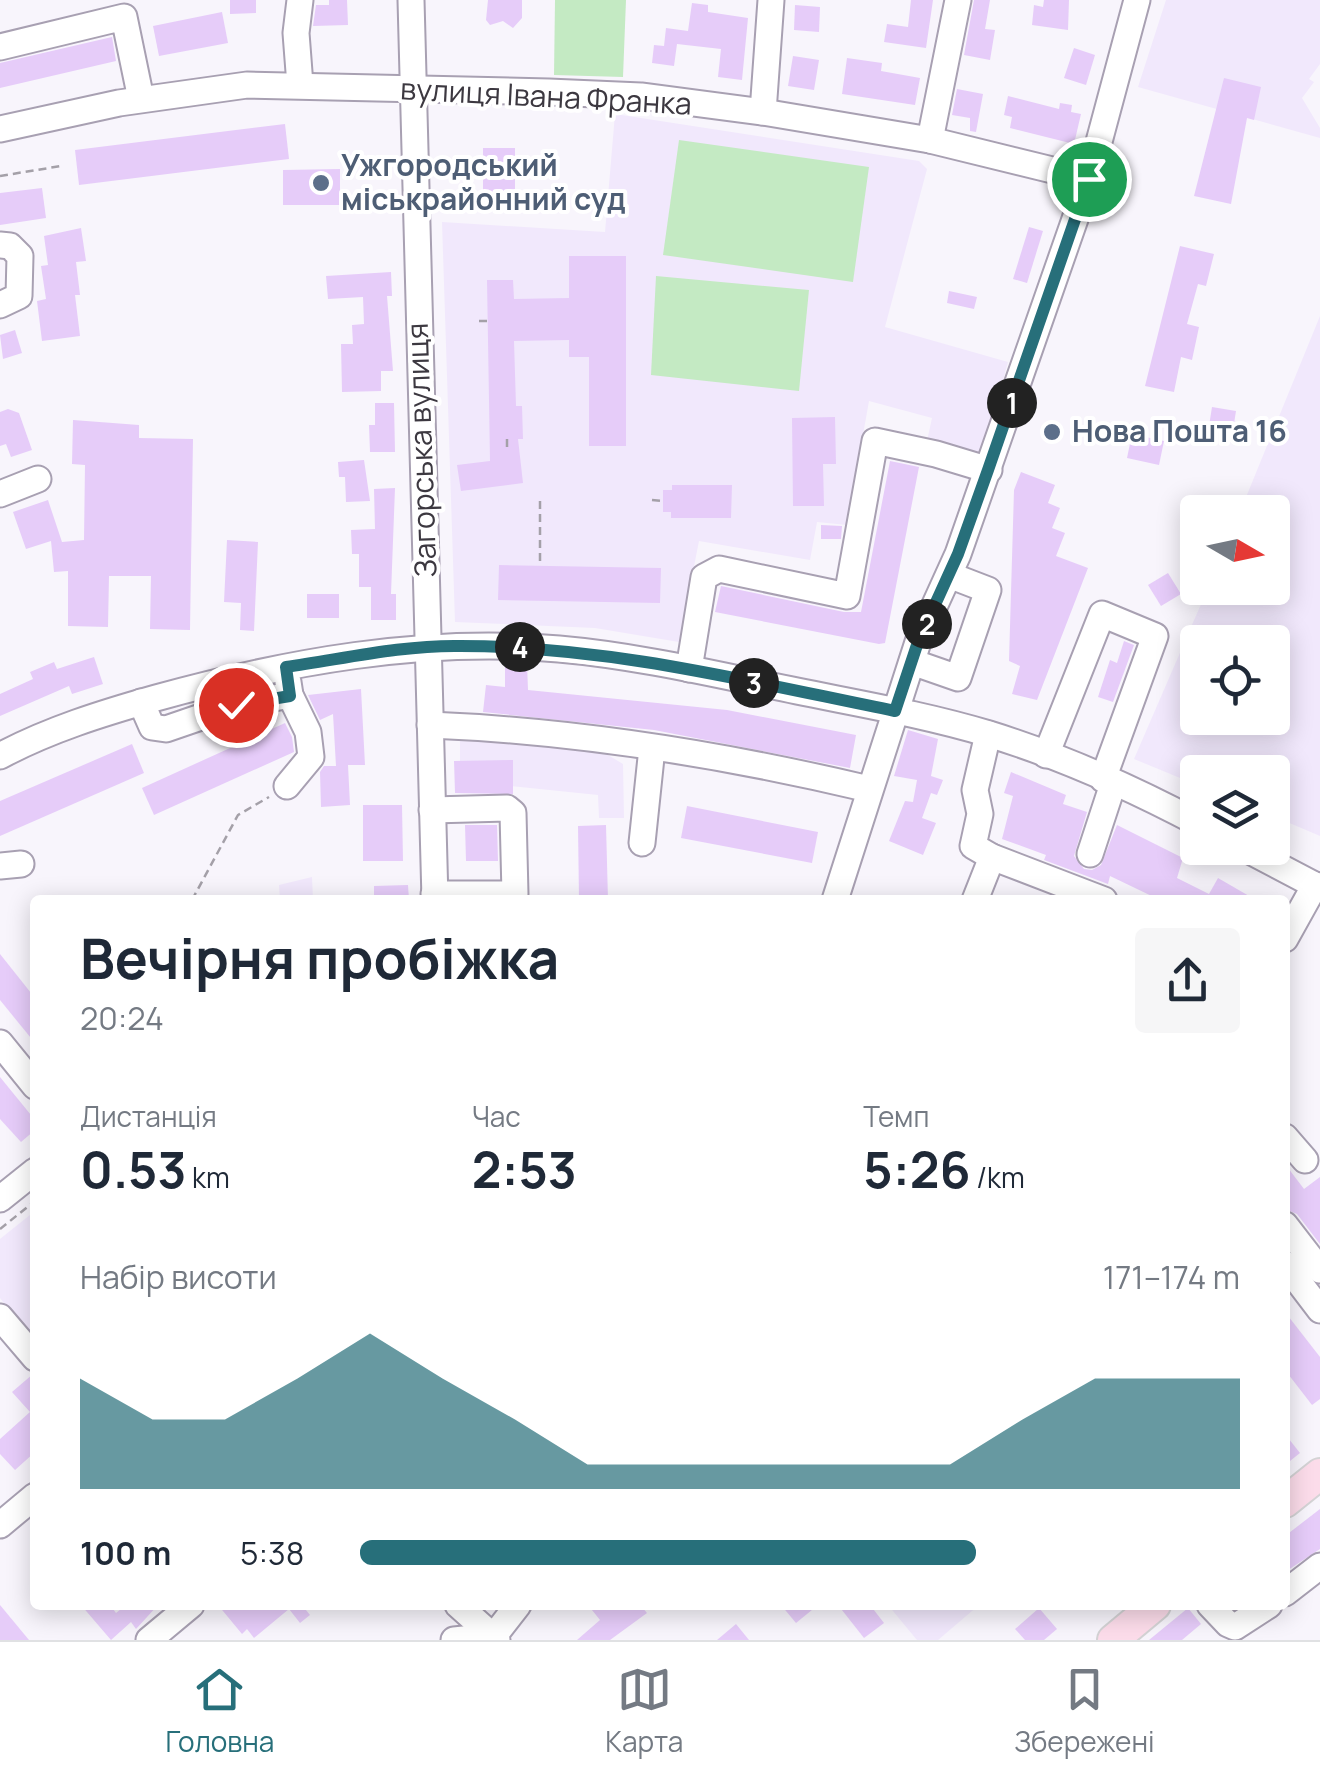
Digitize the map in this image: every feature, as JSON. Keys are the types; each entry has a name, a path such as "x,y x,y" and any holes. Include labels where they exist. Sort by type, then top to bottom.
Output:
{"main road":[{"path":"1290,1498 1320,1474"},
{"path":"1112,1640 1149,1610"}],"street":[{"path":"300,0 296,33 300,85"},
{"name":"Загорська вулиця","path":"410,0 434,895"},
{"path":"763,112 772,0"},
{"path":"930,140 958,0"},
{"path":"837,895 912,662 988,470 1089,179 1137,0"},
{"path":"0,46 124,17 141,99"},
{"name":"вулиця Івана Франка","path":"0,129 141,99 247,85 641,96 930,140 1089,179"},
{"path":"0,244 10,246 20,256 20,296 0,306"},
{"path":"689,670 704,576 719,568 847,596 876,441 988,470"},
{"path":"0,494 38,478"},
{"path":"912,662 958,678 988,590 949,575"},
{"path":"1046,754 1102,614 1155,636 1108,782 1090,854"},
{"path":"0,756 53,732 141,702 286,667 428,647 557,649 689,670 895,711 988,734 1046,754 1180,815"},
{"path":"286,667 290,696 308,732 311,757 287,786"},
{"path":"141,702 152,727 166,729 236,705 290,696"},
{"path":"430,726 592,738 869,789"},
{"path":"988,734 975,790 980,814 973,846 1087,895"},
{"path":"642,843 652,748"},
{"path":"432,810 507,808 513,813 514,894 487,895"},
{"path":"978,895 992,857"},
{"path":"1276,865 1318,887 1290,931"},
{"path":"0,1043 30,1080"},
{"path":"1290,1143 1304,1160"},
{"path":"0,1199 30,1174"},
{"path":"1290,1232 1320,1270"},
{"path":"1290,1271 1320,1310"},
{"path":"0,1317 30,1352"},
{"path":"0,1525 30,1500"},
{"path":"1290,1589 1320,1566"},
{"path":"149,1640 186,1610"},
{"path":"450,1610 450,1640 496,1638"},
{"path":"464,1610 496,1638"},
{"path":"496,1638 515,1610"},
{"path":"1215,1610 1235,1627 1262,1610"}],"path":[{"path":"0,176 60,166"},
{"path":"479,322 488,322"},
{"path":"508,439 508,450"},
{"path":"652,500 663,500"},
{"path":"540,501 540,566"},
{"path":"195,895 238,815 287,786"},
{"path":"0,1229 30,1204"}],"shaded area":[{"path":"1166,0 1320,0 1320,64 1309,79 1314,82 1302,98 1320,128 1320,138 1138,87"},
{"path":"615,114 919,161 927,169 885,327 1008,362 982,456 927,441 932,418 869,401 847,525 817,522 810,560 699,541 679,642 595,628 455,622 442,222 605,232"},
{"path":"1320,316 1320,836 1290,823 1290,755 1180,755 1180,778 1134,759 1180,653 1180,735 1290,735 1290,625 1192,625 1201,605 1290,605 1290,495 1247,495"},
{"path":"460,732 593,746 623,764 624,818 599,818 598,795 460,781"},
{"path":"312,877 313,895 280,895 279,885"},
{"path":"30,1215 30,1336 0,1298 0,1239"},
{"path":"892,1610 973,1610 938,1640 917,1640"}],"green space":[{"path":"555,0 626,0 623,77 554,75"},
{"path":"679,140 869,167 853,282 663,255"},
{"path":"656,276 809,290 799,391 651,375"}],"building":[{"path":"230,0 256,0 256,13 230,14"},
{"path":"329,0 347,0 348,25 313,26 316,5 329,5"},
{"path":"488,0 522,0 522,18 513,28 503,21 490,25 486,20"},
{"path":"911,0 933,0 926,48 884,42 887,24 908,27"},
{"path":"974,0 990,0 985,29 995,30 990,60 964,55"},
{"path":"1044,0 1069,0 1068,30 1032,25 1034,5 1043,7"},
{"path":"692,3 708,5 708,12 748,18 742,80 718,77 721,49 677,44 674,66 652,63 654,45 664,46 666,28 688,31"},
{"path":"795,5 820,7 819,32 794,30"},
{"path":"222,12 228,43 159,56 153,26"},
{"path":"112,37 116,61 0,88 0,63"},
{"path":"1074,48 1095,55 1086,85 1064,78"},
{"path":"793,56 819,60 814,90 788,86"},
{"path":"847,58 882,63 881,71 920,78 915,105 842,94"},
{"path":"1224,78 1261,87 1254,120 1247,118 1231,204 1194,196"},
{"path":"957,89 983,94 976,132 970,131 970,118 952,115"},
{"path":"1008,96 1059,109 1060,103 1072,105 1071,112 1081,114 1074,144 1010,128 1012,117 1004,115"},
{"path":"285,124 289,159 79,185 75,150"},
{"path":"483,148 515,148 515,198 483,198"},
{"path":"340,169 340,205 283,205 283,170"},
{"path":"42,188 46,218 0,225 0,193"},
{"path":"1029,227 1043,231 1027,283 1013,279"},
{"path":"81,228 86,261 76,262 80,295 75,295 80,336 42,341 37,301 46,299 41,266 48,265 44,236"},
{"path":"1180,246 1214,254 1206,286 1198,284 1187,324 1199,327 1192,360 1181,357 1174,392 1145,386"},
{"path":"569,256 626,256 626,446 589,446 589,357 569,357 569,340 514,341 516,406 522,406 523,439 518,439 523,483 461,491 457,465 490,461 487,280 513,280 514,299 569,298"},
{"path":"391,272 392,296 387,296 393,371 381,371 381,391 342,392 341,344 353,344 352,325 364,324 363,297 328,299 326,276"},
{"path":"949,291 977,297 974,309 947,303"},
{"path":"15,330 22,353 3,359 0,335"},
{"path":"375,403 394,403 395,452 370,452 369,425 375,425"},
{"path":"1212,407 1236,411 1233,430 1209,426"},
{"path":"8,409 19,413 32,450 11,457 6,444 0,446 0,412"},
{"path":"835,417 836,464 823,464 824,506 793,506 792,418"},
{"path":"73,420 139,425 139,438 193,439 190,630 150,629 151,576 109,576 108,627 68,626 68,571 54,572 51,541 26,549 13,512 48,500 62,542 84,540 85,465 72,464"},
{"path":"1132,434 1164,441 1159,465 1127,458"},
{"path":"364,460 370,501 346,502 345,477 339,477 338,462"},
{"path":"890,461 919,467 885,643 715,612 721,586 844,612 861,612"},
{"path":"1021,472 1055,485 1048,503 1060,508 1052,528 1065,533 1056,556 1088,568 1037,700 1012,694 1020,666 1009,661 1014,490"},
{"path":"672,485 732,485 731,518 671,518 671,512 663,512 663,490 672,490"},
{"path":"395,488 391,594 396,594 396,620 371,620 371,587 359,587 359,554 352,554 351,530 375,529 374,489"},
{"path":"821,525 842,526 841,539 821,539"},
{"path":"227,540 258,542 254,631 240,630 241,603 224,602"},
{"path":"499,565 661,568 660,603 498,600"},
{"path":"1168,573 1180,595 1161,606 1148,585"},
{"path":"307,594 339,594 339,618 307,618"},
{"path":"1124,641 1134,645 1113,702 1098,697 1110,660 1117,663"},
{"path":"94,657 103,684 72,694 69,686 0,716 0,694 33,679 30,672 54,662 57,669"},
{"path":"505,662 527,664 528,690 727,710 856,735 850,768 654,730 483,712 486,685 505,687"},
{"path":"361,689 365,765 348,765 350,805 321,807 320,772 324,766 336,766 333,714 320,720 308,695"},
{"path":"285,723 294,752 154,815 142,788"},
{"path":"908,730 938,739 931,776 943,780 937,795 931,793 922,818 936,823 923,855 889,841 905,801 913,802 917,780 894,776"},
{"path":"132,744 144,773 0,836 0,801"},
{"path":"513,760 513,794 455,793 454,761"},
{"path":"1011,772 1066,795 1063,804 1087,812 1074,856 1084,869 1101,865 1117,825 1180,856 1177,878 1209,894 1218,878 1247,895 1150,895 1110,876 1108,884 1044,860 1046,855 1002,839 1013,796 1004,793"},
{"path":"363,805 402,805 403,861 363,861"},
{"path":"687,806 818,832 812,863 681,838"},
{"path":"465,825 497,825 498,861 466,861"},
{"path":"606,825 608,895 579,895 578,826"},
{"path":"408,885 409,895 374,895 374,886"},
{"path":"0,954 30,992 30,1037 0,1000"},
{"path":"0,1077 30,1114 30,1134 21,1142 0,1119"},
{"path":"1290,1171 1304,1189 1320,1177 1320,1244 1297,1214 1290,1211"},
{"path":"1290,1318 1320,1357 1320,1399 1312,1405 1290,1376"},
{"path":"30,1377 30,1412 12,1392"},
{"path":"30,1412 30,1456 15,1470 0,1454 0,1439"},
{"path":"1290,1440 1300,1453 1290,1461"},
{"path":"1320,1509 1320,1549 1290,1569 1290,1532"},
{"path":"0,1605 29,1640 0,1640"},
{"path":"85,1610 153,1610 136,1629 131,1622 111,1640"},
{"path":"222,1610 288,1610 254,1638 247,1629 242,1634"},
{"path":"290,1610 306,1610 310,1615 300,1623"},
{"path":"592,1610 647,1613 610,1640 577,1640 600,1620"},
{"path":"785,1610 812,1610 796,1623"},
{"path":"842,1610 874,1610 884,1623 864,1638"},
{"path":"1041,1610 1057,1629 1044,1640 1025,1640 1015,1629"},
{"path":"1186,1610 1201,1624 1182,1640 1149,1640"},
{"path":"736,1624 749,1640 717,1640"}],"place":[{"name":"Ужгородський міськрайонний суд","path":"321,183"},
{"name":"Нова Пошта 16","path":"1052,432"}],"route":[{"path":"236,705 290,696 286,667 418,648 460,646 557,649 636,659 895,711 918,642 958,554 1089,179"}]}
